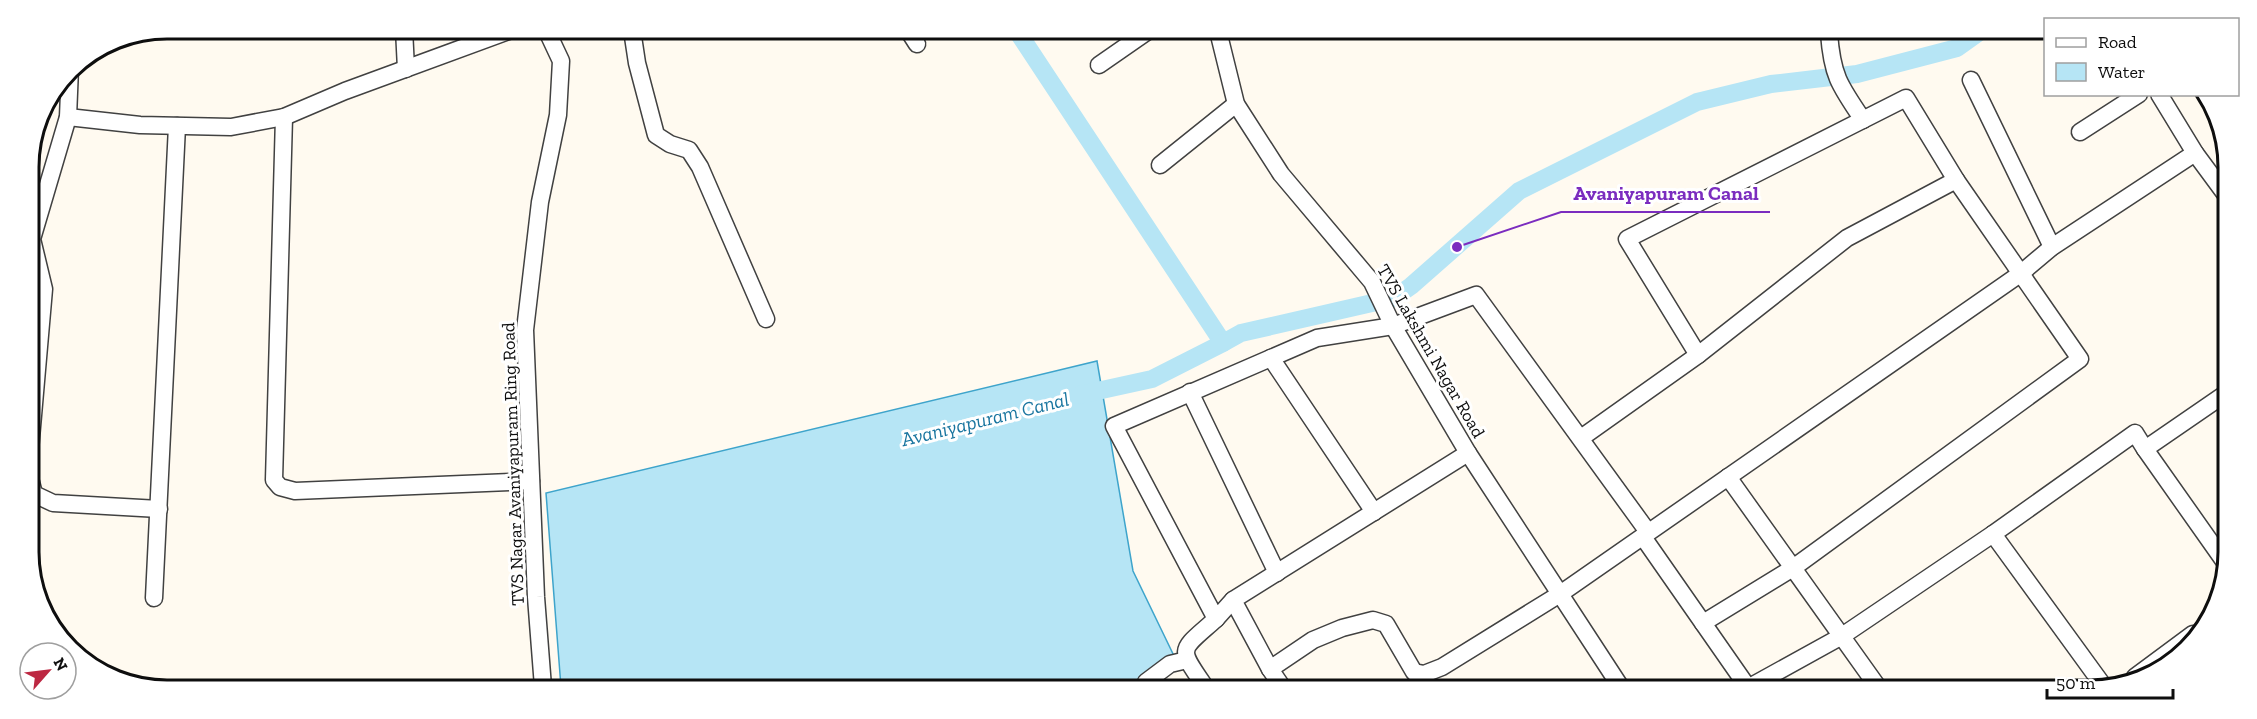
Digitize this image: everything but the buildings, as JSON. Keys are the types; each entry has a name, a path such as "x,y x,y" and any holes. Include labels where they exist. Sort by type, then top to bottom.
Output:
{"street":[{"path":"404,39 406,69"},
{"path":"68,117 140,125 231,127 284,117 487,39"},
{"name":"TVS Nagar Avaniyapuram Ring Road","path":"542,680 536,597 525,330 540,202 558,115 561,62 551,39"},
{"path":"633,39 637,63 656,135 670,144 689,150 700,167 766,319"},
{"path":"1099,65 1136,39"},
{"name":"TVS Lakshmi Nagar Road","path":"1220,39 1236,104 1281,174 1372,282 1393,326 1468,453 1616,680"},
{"path":"1829,39 1831,62 1840,85 1863,120"},
{"path":"1971,80 2052,246"},
{"path":"39,213 68,117 69,85"},
{"path":"2080,132 2136,96"},
{"path":"2160,96 2195,153 2218,184"},
{"path":"1698,355 1627,239 1906,98 1956,180 2080,360 1793,568 1703,623"},
{"path":"1160,165 1236,104"},
{"path":"284,117 274,480 280,487 296,491 531,481"},
{"path":"154,598 177,126"},
{"path":"1270,669 1313,640 1342,628 1373,620 1386,624 1414,672 1424,674 1442,667 1560,594 2020,274 2052,246 2195,153"},
{"path":"1581,438 1698,355 1847,238 1956,180"},
{"path":"39,270 44,289 39,346"},
{"path":"1216,619 1114,426 1317,338 1393,326 1476,295 1581,438 1741,680"},
{"path":"1271,358 1374,512"},
{"path":"1190,392 1277,573"},
{"path":"2145,449 2218,399"},
{"path":"1763,680 1842,636 1993,534 2135,433 2218,548"},
{"path":"1201,680 1187,660 1185,650 1189,643 1233,600 1468,453"},
{"path":"1728,477 1873,680"},
{"path":"39,496 54,504 159,509"},
{"path":"1993,534 2099,680"},
{"path":"1233,600 1278,680"},
{"path":"2152,664 2175,647"},
{"path":"1149,680 1170,664 1187,660"}],"water":[{"path":"1097,361 1133,571 1175,658 1142,680 560,680 546,493"}],"waterway":[{"name":"Avaniyapuram Canal","path":"1022,39 1223,343 1241,333 1394,298 1411,286 1519,191 1697,102 1771,84 1857,74 1957,48 1970,39"},
{"name":"Avaniyapuram Canal","path":"1079,395 1152,379 1223,343"}],"place":[{"name":"Avaniyapuram Canal","path":"1457,247"}]}
